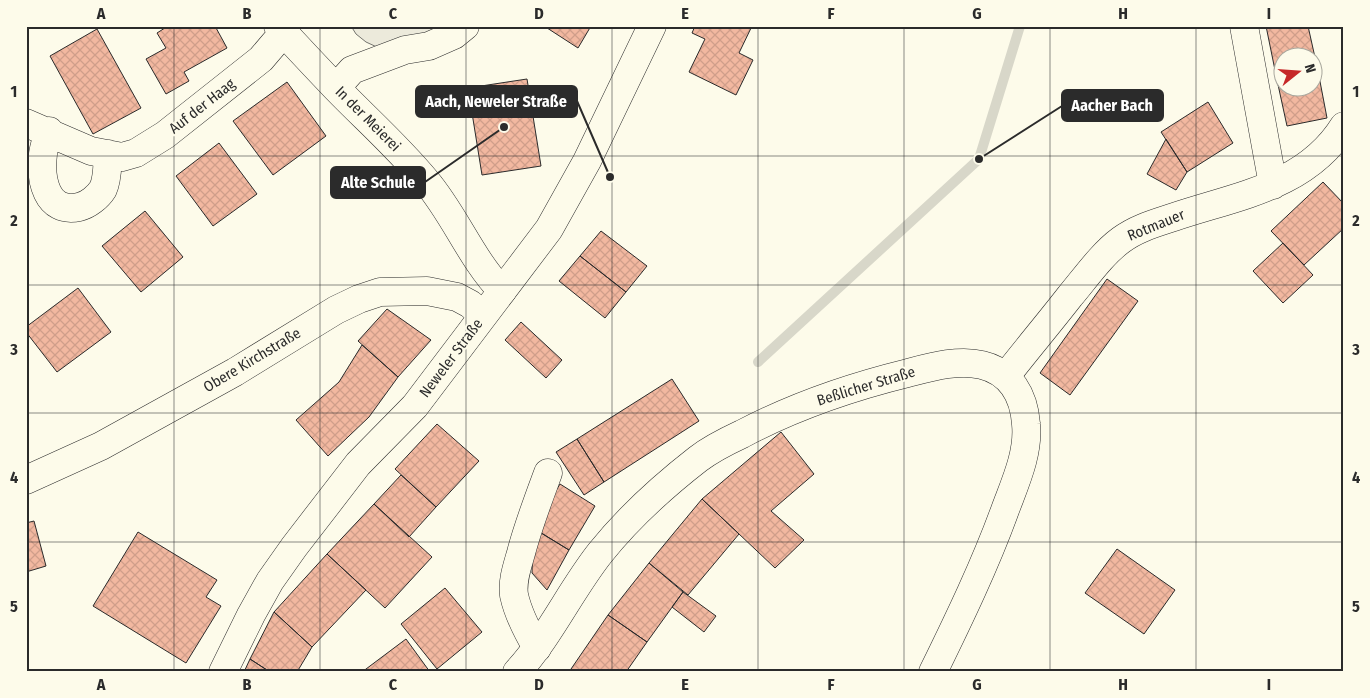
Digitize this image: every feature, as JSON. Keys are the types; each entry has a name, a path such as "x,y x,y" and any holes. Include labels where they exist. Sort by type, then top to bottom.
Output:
{"street":[{"path":"336,88 352,70 405,50 429,46 454,35 465,26"},
{"name":"Neweler Straße","path":"223,672 270,581 294,547 358,464 415,406 549,229 607,122 652,26"},
{"path":"1244,26 1273,186"},
{"name":"In der Meierei","path":"281,29 336,88 394,144 428,182 445,206 479,264 502,291"},
{"name":"Auf der Haag","path":"38,127 91,150 122,157 136,153 150,146 261,59 281,29"},
{"name":"Rotmauer","path":"1006,376 1087,275 1121,240 1147,225 1273,186 1311,163 1325,150 1344,126"},
{"name":"Auf der Haag","path":"38,127 43,152 42,167 44,181 53,202 61,207 71,209 83,206 96,198 103,188 107,176 108,154"},
{"name":"Obere Kirchstraße","path":"26,480 100,446 235,372 336,310 359,299 380,292 427,291 457,297 470,304 483,315"},
{"name":"Beßlicher Straße","path":"517,672 537,648 600,553 626,524 667,484 723,443 791,410 875,381 927,368 971,364 991,368 1006,376"},
{"path":"933,672 992,544 1016,482 1022,459 1026,438 1022,398 1006,376"},
{"path":"537,648 524,625 518,609 514,593 514,578 528,526 548,473"}],"shaded area":[{"path":"351,26 440,26 439,29 379,48 366,42 356,34"}],"building":[{"path":"168,26 215,26 227,48 184,72 189,81 166,94 146,59 166,48 157,33"},
{"path":"544,26 591,26 578,48"},
{"path":"695,26 752,26 739,53 753,60 736,95 689,72 705,39 692,33"},
{"path":"1266,26 1308,26 1313,48 1272,48 1272,55"},
{"path":"97,29 141,108 93,134 50,56"},
{"path":"527,79 541,166 482,175 468,88"},
{"path":"287,82 326,136 273,175 233,121"},
{"path":"1322,92 1327,118 1287,126 1281,98 1322,98"},
{"path":"1208,102 1233,143 1187,172 1161,132"},
{"path":"1166,139 1187,172 1176,190 1147,174"},
{"path":"219,143 257,194 213,226 176,176"},
{"path":"1323,182 1344,204 1344,228 1304,265 1271,231"},
{"path":"145,211 183,257 141,292 102,246"},
{"path":"601,231 647,266 626,292 580,256"},
{"path":"1283,243 1313,275 1283,303 1253,271"},
{"path":"580,256 626,292 605,318 559,281"},
{"path":"1107,279 1138,301 1070,395 1040,373"},
{"path":"78,288 111,332 57,372 26,332 26,327"},
{"path":"387,309 431,340 398,377 358,341"},
{"path":"521,322 562,360 546,378 505,340"},
{"path":"362,345 398,377 369,417 328,456 296,420 339,382"},
{"path":"672,379 699,421 604,482 577,439"},
{"path":"437,424 479,461 436,507 395,469"},
{"path":"781,432 814,474 771,511 804,540 775,568 702,499"},
{"path":"577,439 604,482 584,495 556,452"},
{"path":"401,475 436,507 409,537 374,504"},
{"path":"560,484 595,506 569,550 533,528"},
{"path":"702,499 739,534 688,595 649,563"},
{"path":"374,504 432,557 385,608 327,554"},
{"path":"34,521 46,566 26,572 26,523"},
{"path":"533,528 569,550 547,590 532,573"},
{"path":"138,532 217,580 206,597 221,606 186,663 93,606"},
{"path":"1117,549 1175,590 1144,634 1085,593"},
{"path":"327,554 366,590 312,647 274,612"},
{"path":"649,563 683,592 647,642 608,615"},
{"path":"445,588 482,632 437,669 401,624"},
{"path":"683,592 716,616 704,632 672,607"},
{"path":"274,612 312,647 297,672 270,672 250,659"},
{"path":"608,615 647,642 626,672 576,672 571,669"},
{"path":"406,639 430,672 362,672"},
{"path":"250,659 270,672 244,672"}],"waterway":[{"path":"758,362 979,159 1020,26"}],"place":[{"name":"Alte Schule","path":"504,127"},
{"name":"Aacher Bach","path":"979,159"},
{"name":"Aach, Neweler Straße","path":"610,177"}]}
